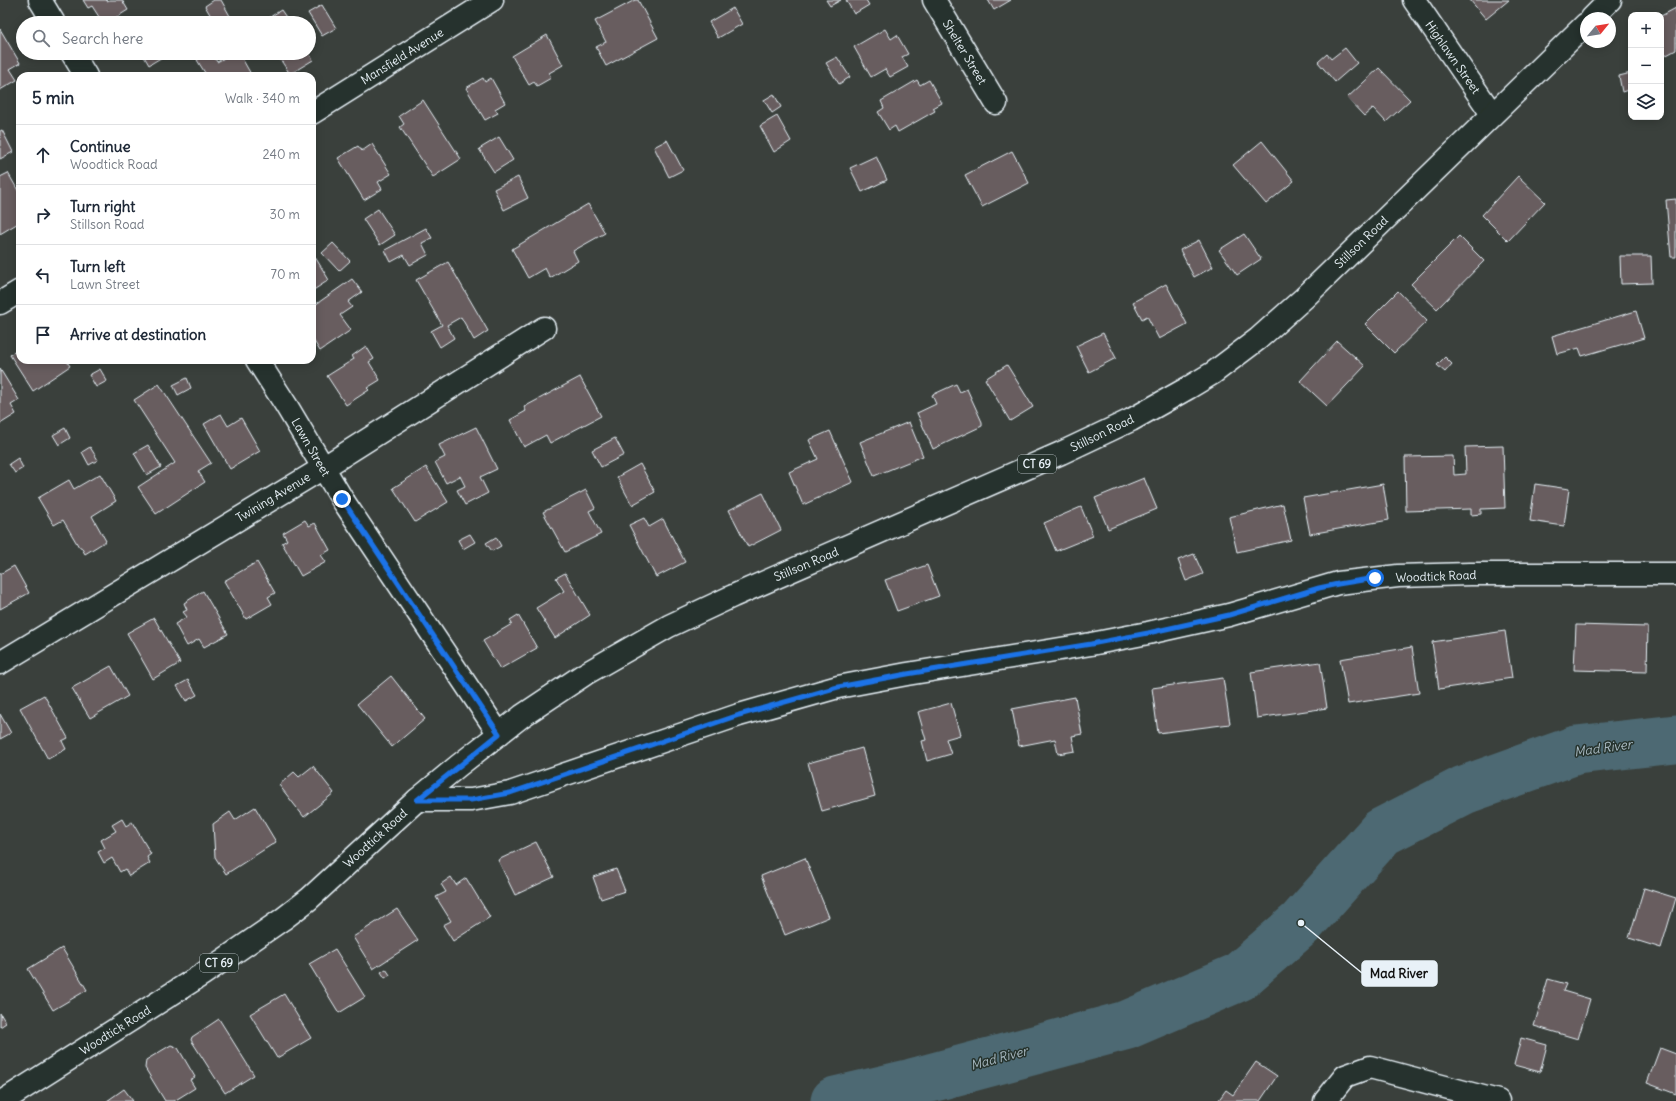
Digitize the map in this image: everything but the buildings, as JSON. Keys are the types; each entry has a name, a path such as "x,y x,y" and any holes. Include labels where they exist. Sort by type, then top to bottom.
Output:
{"main road":[{"path":"40,0 50,16"},
{"name":"Mansfield Avenue","path":"316,110 491,0"},
{"name":"Shelter Street","path":"934,0 996,103"},
{"name":"Highlawn Street","path":"1414,0 1492,114"},
{"path":"1598,12 1610,0"},
{"name":"Stillson Road","path":"417,800 522,716 585,674 669,626 753,587 1092,439 1131,420 1188,388 1236,356 1280,319 1580,30"},
{"path":"76,60 84,72"},
{"path":"0,303 16,293"},
{"name":"Twining Avenue","path":"0,663 323,468 544,328"},
{"name":"Lawn Street","path":"260,364 362,530 499,734"},
{"name":"Woodtick Road","path":"3,1101 172,994 266,932 309,899 417,800 471,800 510,793 739,715 838,687 1148,633 1229,615 1338,584 1398,576 1462,574 1676,574"},
{"path":"1325,1101 1345,1076 1370,1067 1498,1101"}],"waterway":[{"name":"Mad River","path":"835,1101 912,1083 1127,1025 1239,977 1301,923 1382,832 1464,790 1576,750 1676,739"}],"place":[{"name":"Mad River","path":"1301,923"}],"route":[{"path":"342,499 499,734 417,800 471,800 510,793 739,715 838,687 1148,633 1229,615 1319,588 1375,578"}]}
